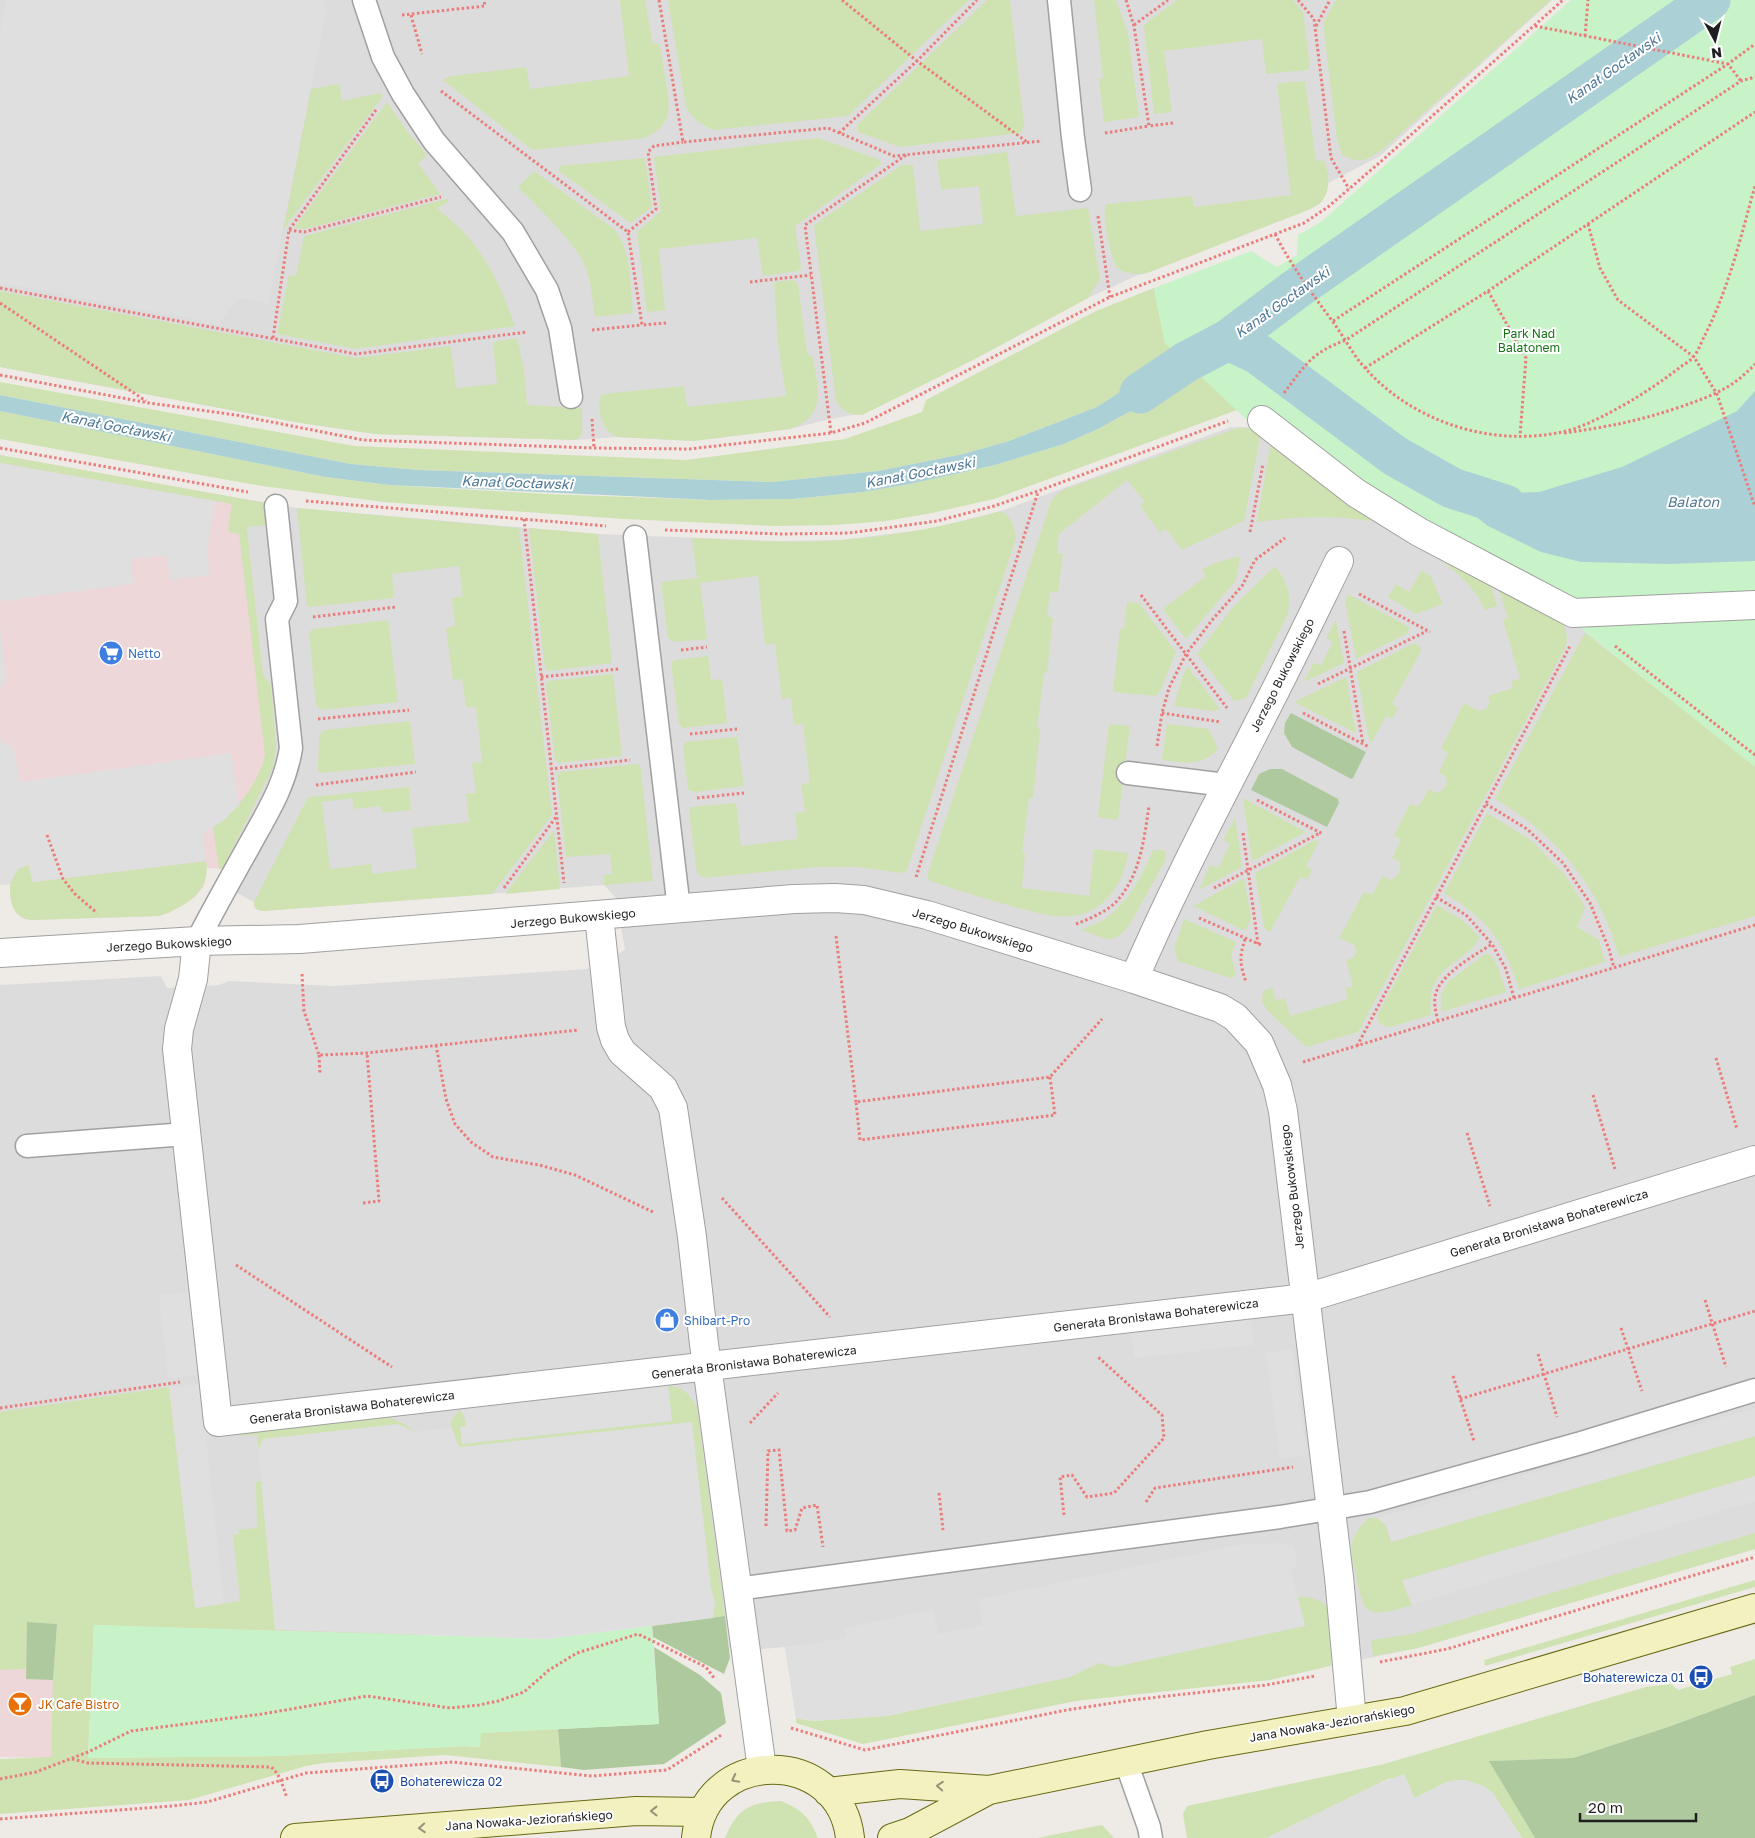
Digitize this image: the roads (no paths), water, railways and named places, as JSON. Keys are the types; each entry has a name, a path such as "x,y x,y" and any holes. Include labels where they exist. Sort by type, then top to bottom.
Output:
{"street":[{"path":"1266,422 1356,493 1419,532 1573,613 1755,605"},
{"name":"Jerzego Bukowskiego","path":"1134,979 1169,904 1277,699 1334,569"},
{"name":"Jerzego Bukowskiego","path":"0,954 197,941 300,939 794,899 835,898 864,900 927,915 1134,979 1220,1008 1236,1017 1259,1043 1277,1085 1283,1111 1331,1509 1349,1668 1352,1720"},
{"path":"599,916 611,1027 615,1040 622,1052 663,1088 674,1108 692,1237 707,1368 762,1769"},
{"name":"Generała Bronisława Bohaterewicza","path":"197,941 193,979 179,1029 177,1049 218,1422 707,1368 1306,1298 1755,1160"},
{"name":"Jana Nowaka-Jeziorańskiego","path":"828,1792 900,1784 989,1790 1208,1745 1405,1711 1755,1608"},
{"path":"696,1838 696,1829 703,1812 714,1795 728,1782 762,1769 791,1771 811,1779 828,1792 841,1809 850,1838"},
{"name":"Jana Nowaka-Jeziorańskiego","path":"892,1838 910,1832 989,1790"},
{"name":"Jana Nowaka-Jeziorańskiego","path":"295,1838 636,1811 703,1812"}],"lane":[{"path":"364,0 383,56 400,89 434,142 513,232 547,290 560,328 571,397"},
{"path":"1060,0 1073,138 1080,190"},
{"path":"197,941 270,808 284,781 288,768 291,748 277,619 286,601 276,506"},
{"path":"635,537 679,908"},
{"path":"1128,773 1231,787"},
{"path":"27,1146 186,1134"},
{"path":"737,1589 1280,1517 1370,1502 1524,1459 1755,1390"},
{"path":"1126,1762 1151,1838"}],"water":[{"path":"1178,354 1195,370 1140,406 1098,429 1064,444 995,465 910,484 863,492 793,499 710,500 389,485 325,477 0,411 0,395 351,464 418,470 772,482 878,471 963,454 1009,441 1097,407"},
{"name":"Balaton","path":"1755,391 1755,561 1668,564 1581,562 1541,552 1488,526 1456,501 1452,488 1459,485 1486,491 1510,493 1539,492 1622,467 1737,411"}],"waterway":[{"name":"Kanał Gocławski","path":"1140,393 1186,362 1228,340 1296,289 1710,0"},
{"path":"1228,340 1258,354 1395,456 1452,488 1505,505"}],"place":[{"name":"Netto","path":"111,653"},
{"name":"Shibart-Pro","path":"667,1320"},
{"name":"Bohaterewicza 01","path":"1701,1677"},
{"name":"JK Cafe Bistro","path":"20,1704"},
{"name":"Bohaterewicza 02","path":"382,1781"}],"park label":[{"name":"Park Nad Balatonem","path":"1529,340"}]}
